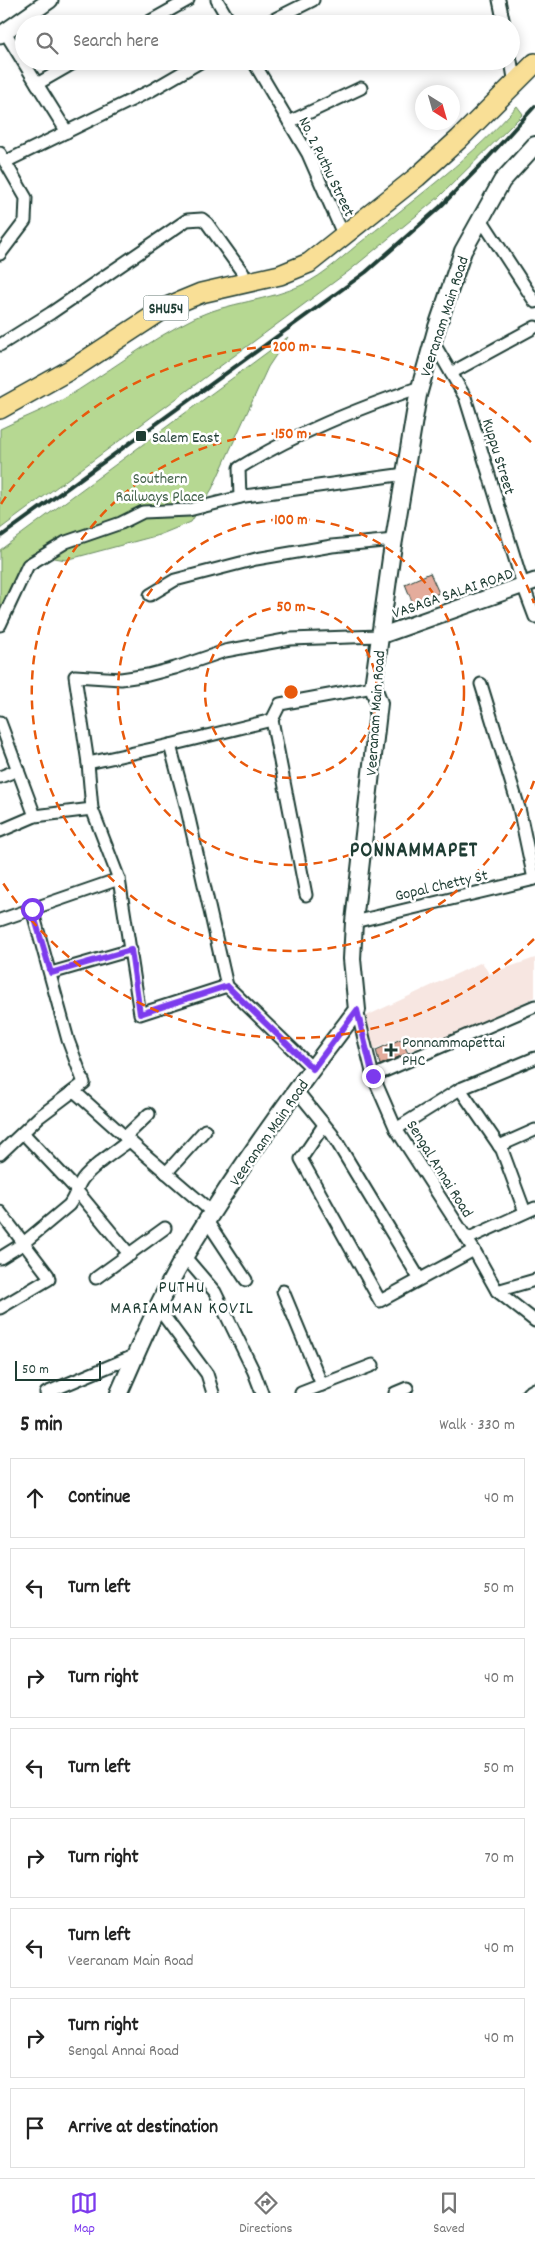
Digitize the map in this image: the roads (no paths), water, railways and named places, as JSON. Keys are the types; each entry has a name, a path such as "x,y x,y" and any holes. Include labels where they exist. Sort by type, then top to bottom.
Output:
{"main road":[{"name":"SHU54","path":"0,409 54,380 168,307 201,293 264,279 292,270 321,255 343,234 417,177 534,68"},
{"name":"Veeranam Main Road","path":"119,1393 158,1308 185,1257 210,1217 297,1091 357,1010 352,959 354,922 378,703 373,687 394,540 420,387 432,342 463,251 502,181 535,146"},
{"name":"SHU54","path":"0,395 55,366 154,301 197,281 282,265 343,234"}],"street":[{"path":"28,15 50,0"},
{"path":"161,15 188,0"},
{"path":"217,0 226,15"},
{"path":"283,15 314,0"},
{"path":"499,0 502,15"},
{"path":"15,24 2,33 15,52"},
{"path":"27,70 67,132"},
{"path":"37,84 61,70"},
{"path":"0,254 25,221 26,198 3,157 67,132 152,90 186,70"},
{"name":"No. 2 Puthu Street","path":"258,70 308,154 343,234"},
{"path":"512,70 515,84"},
{"path":"289,122 361,88"},
{"path":"0,345 51,314 187,220 202,219 207,223 243,273"},
{"path":"481,219 535,302"},
{"path":"451,373 535,327"},
{"name":"Kuppu Street","path":"432,342 465,398 529,583 535,617"},
{"path":"240,497 239,468 277,445 348,412 420,387"},
{"path":"0,625 28,565 66,542 121,523 143,512 189,510 240,497 405,474"},
{"path":"150,595 175,580 256,559 332,546 394,540"},
{"name":"VASAGA SALAI ROAD","path":"380,636 529,583"},
{"path":"0,607 12,602"},
{"path":"227,986 140,1014 119,879 92,809 88,763 76,676 121,679 175,668 225,651 290,639 380,636"},
{"path":"482,684 519,808 534,879"},
{"path":"306,895 272,720 280,704 373,687"},
{"path":"88,763 272,720"},
{"path":"0,722 35,816"},
{"path":"170,745 186,805 227,986 313,1069"},
{"path":"0,777 18,770"},
{"path":"0,831 35,816 92,809"},
{"path":"0,920 119,879"},
{"name":"Gopal Chetty St","path":"354,922 534,879"},
{"path":"1,1150 23,1133 39,1117 84,1083 68,1040 32,909"},
{"path":"51,973 131,950"},
{"path":"373,1076 535,1006"},
{"name":"Sengal Annai Road","path":"357,1010 373,1076 396,1129 474,1250 497,1291 535,1321"},
{"path":"396,1129 460,1089 535,1058"},
{"path":"460,1089 499,1146 530,1210 467,1240"},
{"path":"74,1090 166,1173 210,1217 246,1280"},
{"path":"297,1091 332,1134 418,1278"},
{"path":"0,1258 70,1204 80,1181 127,1139 149,1114"},
{"path":"324,1124 301,1159 380,1301 418,1278 474,1250"},
{"path":"166,1173 205,1130"},
{"path":"499,1146 535,1130"},
{"path":"23,1133 77,1191 130,1255"},
{"path":"0,1212 48,1275 48,1278 0,1308"},
{"path":"96,1278 165,1228"},
{"path":"185,1257 215,1292 254,1372 262,1393"},
{"path":"497,1291 535,1280"},
{"path":"283,1291 322,1385"},
{"path":"158,1308 207,1374 213,1393"},
{"path":"46,1393 136,1355"},
{"path":"301,1393 373,1365"},
{"path":"395,1393 407,1388"},
{"path":"528,1393 535,1389"}],"railway":[{"path":"0,537 366,272 440,207 535,106"}],"place":[{"name":"Salem East","path":"141,436"},
{"name":"Ponnammapettai PHC","path":"391,1050"}],"district":[{"name":"PONNAMMAPET","path":"414,849"},
{"name":"PUTHU MARIAMMAN KOVIL","path":"182,1296"}],"park label":[{"name":"Southern Railways Place","path":"160,486"}]}
